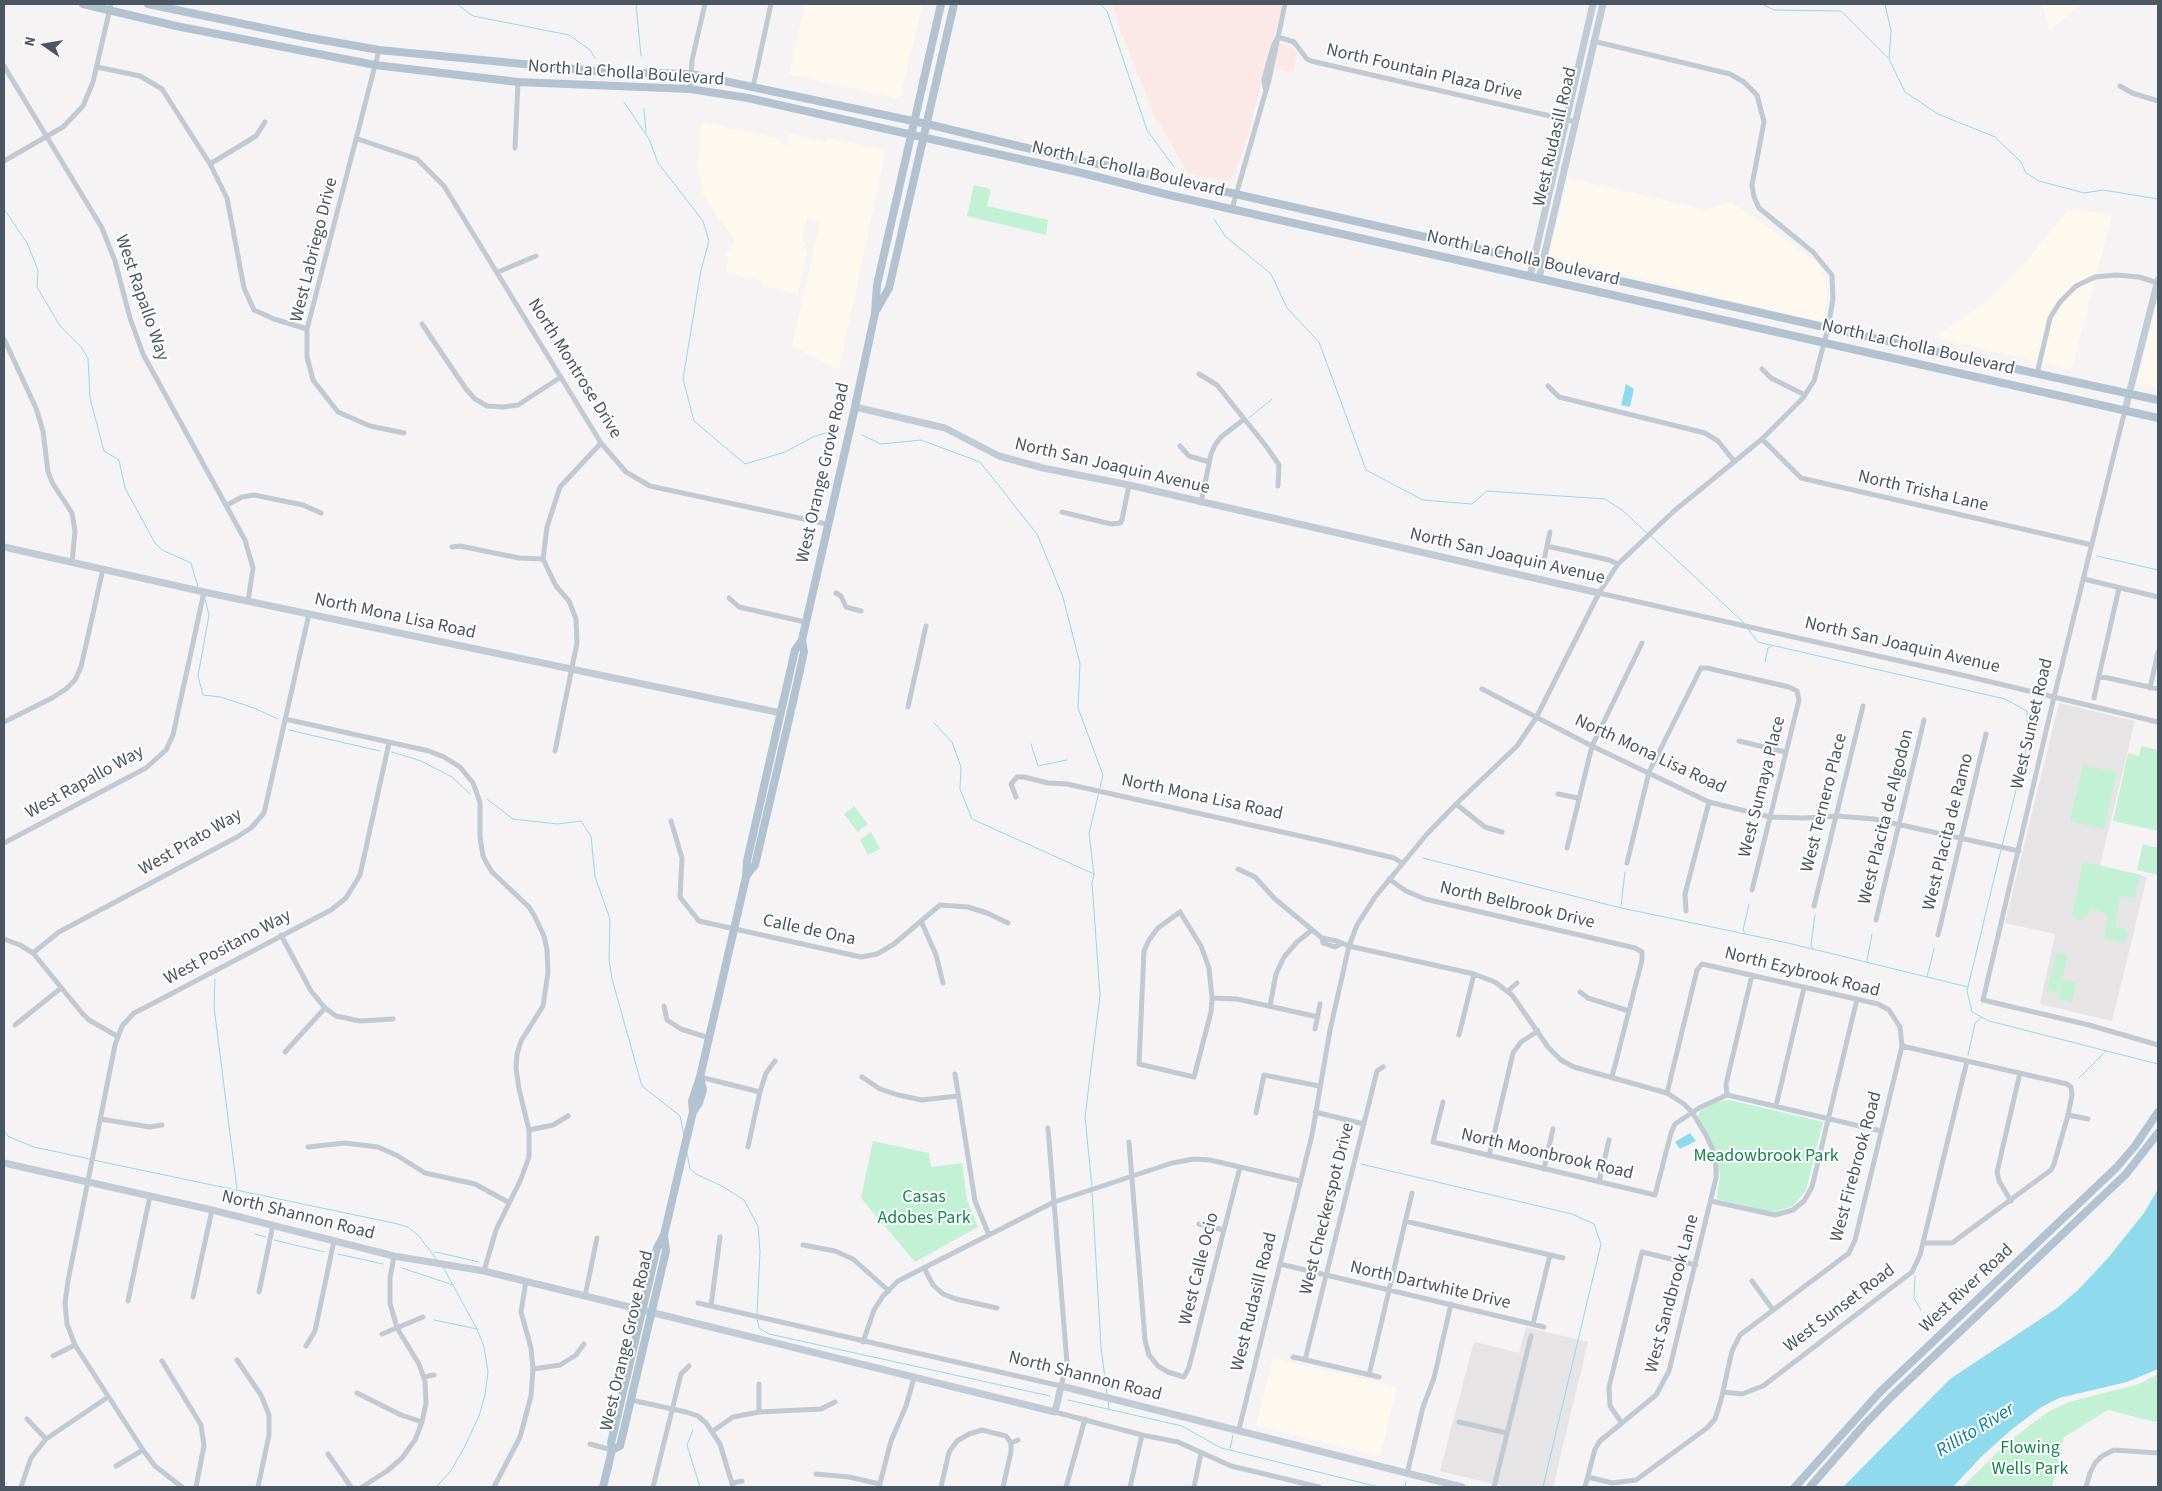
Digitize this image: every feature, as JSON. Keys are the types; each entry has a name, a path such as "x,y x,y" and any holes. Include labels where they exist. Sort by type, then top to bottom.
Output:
{"main road":[{"name":"North La Cholla Boulevard","path":"83,4 110,7 176,26 375,65 518,82 690,89 748,98 2158,418"},
{"name":"North La Cholla Boulevard","path":"148,4 306,37 379,50 606,72 691,74 753,86 926,124 1085,162 1116,167 1828,328 2158,400"},
{"name":"West Orange Grove Road","path":"746,877 755,865 804,652 802,640 855,407 875,313 878,285 941,4"},
{"name":"West Orange Grove Road","path":"875,313 889,288 954,4"},
{"name":"West Orange Grove Road","path":"603,1487 612,1450 610,1443 644,1310 657,1248 664,1235 692,1112 699,1103 703,1090 700,1077 746,877 747,861 795,650 802,640"},
{"name":"West River Road","path":"1795,1487 1880,1392 2116,1168 2135,1146 2158,1112"},
{"name":"West River Road","path":"1810,1487 1888,1400 2126,1174 2158,1133"},
{"name":"West Orange Grove Road","path":"612,1450 620,1446 666,1251 664,1235"},
{"path":"1992,1285 1999,1294"}],"street":[{"path":"690,89 691,74 705,4"},
{"path":"753,86 771,4"},
{"path":"1232,209 1286,4"},
{"name":"West Rudasill Road","path":"1530,276 1569,121 1593,4"},
{"name":"West Rudasill Road","path":"1539,278 1603,4"},
{"path":"4,161 63,127 82,106 88,96 110,7"},
{"name":"North Fountain Plaza Drive","path":"1278,38 1294,42 1307,59 1311,61 1569,121"},
{"name":"West Rudasill Road","path":"1239,1430 1312,1135 1319,1086 1349,946 1357,924 1375,897 1402,863 1456,804 1517,746 1536,718 1599,593 1618,564 1674,511 1762,438 1805,395 1814,381 1828,328 1834,299 1832,275 1813,252 1759,208 1754,197 1752,185 1764,122 1757,95 1744,82 1730,74 1593,41"},
{"name":"West Labriego Drive","path":"379,50 308,329 307,357 313,380 329,403 338,412 370,426 404,433"},
{"name":"West Rapallo Way","path":"4,66 102,228 115,261 130,318 143,354 246,540 252,560 253,577 248,601"},
{"path":"96,67 140,76 162,90 210,164 227,198 244,288 254,310 274,319 308,329"},
{"path":"515,148 518,82"},
{"path":"2120,86 2132,93 2158,101"},
{"path":"210,164 256,136 265,122"},
{"name":"North Montrose Drive","path":"358,138 417,159 444,186 601,443 626,472 650,486 828,524"},
{"path":"498,272 536,256"},
{"path":"2037,374 2050,318 2060,302 2076,286 2095,277 2139,277 2158,281"},
{"name":"West Sunset Road","path":"2158,281 2054,697 1983,1000 2089,1025 2158,1045"},
{"path":"422,324 466,389 475,399 488,406 518,405 561,377"},
{"path":"4,339 36,408 43,431 48,472 73,518 75,531 72,563"},
{"path":"1762,369 1783,386 1805,395"},
{"path":"1199,374 1216,385 1266,446 1279,465 1278,486"},
{"path":"1548,386 1559,397 1705,433 1718,441 1734,462"},
{"name":"North San Joaquin Avenue","path":"855,407 945,428 999,456 2158,722"},
{"path":"1200,503 1209,462 1215,445 1221,437 1243,420"},
{"name":"North Trisha Lane","path":"1762,438 1801,478 2092,545"},
{"path":"555,751 577,643 576,619 569,602 556,586 543,558 547,527 560,487 601,443"},
{"path":"1180,446 1189,456 1209,462"},
{"path":"1062,512 1111,524 1120,523 1129,485"},
{"path":"227,504 254,494 303,505 321,512"},
{"path":"1544,560 1550,532"},
{"path":"452,547 460,546 519,558 543,558"},
{"path":"1547,546 1609,560 1618,564"},
{"name":"North Mona Lisa Road","path":"4,547 204,592 781,712"},
{"path":"4,722 52,698 66,689 75,680 81,667 103,569"},
{"path":"2084,579 2158,597"},
{"path":"2094,698 2119,588"},
{"name":"West Rapallo Way","path":"4,843 146,768 166,750 174,735 204,592"},
{"path":"836,593 840,596 846,607 861,611"},
{"path":"729,598 739,606 806,622"},
{"name":"West Prato Way","path":"33,953 58,932 251,828 264,813 309,614"},
{"path":"908,707 926,626"},
{"path":"1567,848 1592,746 1642,644"},
{"path":"2150,688 2158,652"},
{"name":"West Sumaya Place","path":"1649,772 1700,667 1798,689 1799,700 1752,890"},
{"path":"2099,676 2158,689"},
{"name":"North Mona Lisa Road","path":"1482,689 1592,746 1709,802 1770,817 1837,816 1900,823 2019,851"},
{"name":"West Ternero Place","path":"1814,906 1863,706"},
{"path":"285,719 444,756 460,767 477,791 480,802 480,837 483,856 492,872 529,907 536,917 544,936 548,972 543,1006 521,1041 517,1054 516,1068 519,1089 530,1130 529,1157 521,1179 508,1202 492,1240 484,1271"},
{"name":"West Placita de Algodon","path":"1876,920 1924,720"},
{"name":"West Placita de Ramo","path":"1938,935 1986,734"},
{"path":"1739,741 1785,752"},
{"name":"West Positano Way","path":"182,1487 154,1466 142,1450 75,1345 67,1324 65,1303 87,1182 117,1036 122,1026 134,1013 339,904 346,898 357,882 389,742"},
{"path":"1627,863 1649,772"},
{"name":"North Mona Lisa Road","path":"1016,797 1011,784 1017,777 1048,783 1067,784 1394,858 1402,863"},
{"path":"1558,794 1578,798"},
{"path":"1686,911 1684,894 1709,802"},
{"path":"1456,804 1485,827 1502,832"},
{"name":"Calle de Ona","path":"671,821 682,858 680,897 699,921 861,957 877,954 894,944 940,905 954,905 987,912 1008,923"},
{"path":"1238,869 1255,877 1275,899 1322,938 1323,943 1335,947 1341,944 1474,974 1495,982 1508,990 1552,1052 1565,1063 1667,1092 1692,1112 1727,1094 1881,1132"},
{"name":"North Belbrook Drive","path":"1390,879 1406,891 1425,899 1643,951 1629,1011"},
{"path":"1180,912 1201,946 1209,968 1212,998 1211,1012 1194,1077 1139,1064 1144,950 1158,928 1180,912"},
{"path":"921,921 936,955 943,984"},
{"path":"1270,1006 1276,974 1284,957 1297,942 1312,930"},
{"path":"281,935 312,991 325,1008 336,1016 360,1021 393,1019"},
{"path":"4,939 20,945 33,953 89,1020 117,1036"},
{"name":"North Ezybrook Road","path":"1667,1092 1698,964 1706,964 1878,1004 1889,1010 1895,1018"},
{"path":"1459,1035 1474,974"},
{"path":"1727,1094 1726,1084 1752,975"},
{"path":"1508,990 1517,983"},
{"path":"15,1025 61,988"},
{"path":"1776,1106 1804,988"},
{"path":"1580,992 1588,998 1629,1011 1612,1077"},
{"path":"1212,998 1237,999 1318,1018"},
{"path":"1711,1201 1775,1215 1794,1210 1804,1201 1812,1187 1857,999"},
{"path":"1315,1029 1320,1004"},
{"path":"664,1006 666,1020 681,1029 710,1038"},
{"path":"285,1052 325,1008"},
{"name":"West Firebrook Road","path":"1588,1477 1612,1483 1636,1480 1708,1428 1714,1419 1723,1392 1732,1351 1740,1335 1849,1253 1855,1240 1902,1046 1900,1027 1895,1018"},
{"path":"1489,1156 1513,1053 1521,1042 1538,1031"},
{"path":"1902,1046 2073,1086 2068,1115 2053,1168 1952,1243 1923,1243"},
{"name":"West Sunset Road","path":"1723,1392 1742,1394 1763,1386 1903,1281 1916,1266 1967,1060"},
{"path":"748,1147 760,1092 766,1073 775,1061"},
{"name":"West Checkerspot Drive","path":"1305,1360 1377,1071 1383,1067"},
{"path":"2011,1201 1998,1181 1997,1172 2020,1073"},
{"path":"955,1074 975,1201 989,1235"},
{"path":"1256,1113 1264,1075 1319,1086"},
{"path":"862,1076 880,1089 898,1096 922,1100 957,1096"},
{"path":"700,1077 760,1092"},
{"name":"North Moonbrook Road","path":"1443,1102 1433,1142 1655,1195 1675,1124 1692,1112"},
{"path":"1315,1112 1364,1124"},
{"name":"West Sandbrook Lane","path":"1585,1487 1595,1449 1600,1441 1656,1395 1668,1376 1711,1201 1716,1166 1713,1150 1692,1112"},
{"path":"2068,1115 2088,1119"},
{"path":"530,1130 553,1125 568,1116"},
{"path":"100,1119 150,1127 162,1125"},
{"path":"1048,1128 1067,1363 1055,1412"},
{"path":"1544,1169 1553,1129"},
{"path":"1599,1182 1609,1140"},
{"path":"308,1147 345,1142 378,1147 398,1156 424,1174 475,1184 508,1202"},
{"path":"1129,1142 1132,1175"},
{"path":"863,1342 874,1310 888,1291 898,1282 1054,1202 1132,1175 1172,1163 1194,1159 1210,1160 1300,1181"},
{"name":"North Shannon Road","path":"4,1164 212,1210 394,1256 484,1271 526,1281 1142,1435 1178,1442 1231,1466 1319,1487"},
{"name":"West Calle Ocio","path":"1132,1175 1145,1340 1149,1356 1158,1366 1168,1372 1184,1377 1189,1367 1240,1167"},
{"path":"1369,1375 1412,1193"},
{"path":"128,1301 150,1196"},
{"path":"193,1297 212,1210"},
{"path":"1405,1221 1563,1258"},
{"path":"1199,1224 1224,1230"},
{"path":"259,1292 273,1226"},
{"path":"711,1306 720,1237"},
{"path":"585,1296 596,1238"},
{"path":"306,1346 315,1331 334,1242"},
{"path":"803,1244 835,1251 853,1259 888,1291"},
{"path":"1621,1422 1610,1406 1609,1387 1642,1252 1696,1265"},
{"path":"1533,1324 1550,1255"},
{"path":"362,1487 387,1471 402,1458 415,1440 422,1422 426,1403 424,1377 410,1346 397,1328 390,1303 390,1278 394,1256"},
{"name":"North Dartwhite Drive","path":"1280,1264 1544,1327"},
{"path":"924,1268 933,1285 944,1294 956,1299 997,1308"},
{"path":"1752,1280 1774,1310"},
{"path":"494,1487 525,1424 531,1396 533,1369 531,1348 521,1312 526,1281"},
{"name":"North Shannon Road","path":"698,1303 1061,1386 1462,1487"},
{"path":"1407,1474 1423,1407 1434,1378 1451,1304"},
{"path":"382,1334 423,1317"},
{"path":"1494,1487 1531,1336"},
{"path":"533,1369 560,1365 576,1355 584,1344"},
{"path":"54,1356 75,1345"},
{"path":"1293,1357 1379,1377"},
{"path":"237,1360 261,1395 269,1415 269,1435 258,1487"},
{"path":"162,1361 201,1425 204,1446 196,1487"},
{"path":"653,1487 681,1374 689,1366"},
{"path":"424,1377 434,1375"},
{"path":"816,1474 849,1477 880,1486 891,1441 906,1406 914,1378"},
{"path":"759,1384 759,1412"},
{"path":"357,1393 422,1422"},
{"path":"21,1487 31,1458 46,1439 108,1397"},
{"path":"631,1400 698,1416 706,1423 720,1444 732,1485 742,1481"},
{"path":"712,1431 733,1417 759,1412 821,1409 835,1402"},
{"path":"27,1419 46,1439"},
{"path":"1066,1487 1085,1420"},
{"path":"1459,1422 1507,1433"},
{"path":"941,1487 949,1452 963,1437 982,1430 1006,1436 1011,1443 1011,1452 1003,1487"},
{"path":"1130,1487 1142,1435"},
{"path":"1011,1443 1018,1440"},
{"path":"590,1444 612,1450"},
{"path":"116,1466 142,1450"},
{"path":"2086,1487 2095,1463 2102,1456 2114,1450 2158,1453"},
{"path":"1194,1487 1202,1453"},
{"path":"328,1454 350,1487"}],"shaded area":[{"path":"805,4 923,4 900,99 789,74"},
{"path":"1113,4 1282,4 1273,41 1293,48 1297,54 1293,73 1274,68 1265,70 1245,145 1235,172 1228,181 1188,173 1154,114 1120,29"},
{"path":"2042,4 2081,4 2050,31"},
{"path":"701,122 776,138 787,146 789,134 826,142 827,138 886,151 839,370 792,346 820,221 807,218 803,237 805,246 802,246 803,249 807,250 798,294 762,286 763,281 726,273 729,257 726,256 728,251 731,251 734,240 703,195 698,164"},
{"path":"1568,178 1705,210 1732,202 1818,263 1826,281 1827,299 1822,322 1549,257"},
{"path":"2068,209 2112,215 2072,370 1934,337 1986,302 2028,260"},
{"path":"2158,299 2158,388 2137,383"},
{"path":"2059,703 2135,721 2100,865 2147,877 2112,1021 2040,1004 2055,934 2005,923"},
{"path":"1526,1327 1588,1342 1553,1487 1507,1487 1440,1471 1473,1345 1475,1342 1519,1353"},
{"path":"1273,1358 1397,1387 1380,1456 1256,1425"}],"green space":[{"path":"974,185 991,189 987,206 1048,220 1046,235 967,216"},
{"path":"2141,746 2158,750 2158,831 2113,821 2128,753 2139,756"},
{"path":"2083,765 2117,772 2104,829 2070,821"},
{"path":"854,806 868,824 858,832 844,814"},
{"path":"871,832 880,849 868,855 860,840"},
{"path":"2143,844 2158,848 2158,875 2137,870"},
{"path":"2083,862 2141,875 2134,898 2120,896 2115,926 2128,933 2124,943 2104,938 2108,914 2091,909 2081,920 2072,916"},
{"path":"2057,952 2068,954 2062,980 2076,983 2072,1002 2058,999 2061,983 2059,982 2057,992 2047,990"},
{"name":"Meadowbrook Park","path":"1730,1100 1823,1122 1806,1190 1793,1206 1775,1212 1717,1199 1720,1176 1717,1152 1698,1117 1700,1111 1716,1102"},
{"name":"Casas Adobes Park","path":"873,1141 929,1153 931,1167 962,1163 967,1200 978,1227 915,1262 861,1198"},
{"name":"Flowing Wells Park","path":"2158,1374 2158,1420 2155,1422 2108,1410 2064,1437 2052,1487 1962,1487 2009,1441 2048,1412 2069,1402 2139,1384"}],"water":[{"path":"1626,384 1634,389 1630,407 1621,405"},
{"path":"1690,1133 1696,1141 1680,1149 1675,1142"},
{"name":"Rillito River","path":"2158,1189 2158,1369 2127,1382 2059,1398 2040,1408 2011,1430 1981,1457 1953,1487 1843,1487 1950,1379 2057,1308 2078,1290 2108,1258 2144,1213"}],"waterway":[{"path":"457,4 473,16 569,35 590,50 595,58"},
{"path":"636,4 641,56"},
{"path":"1100,4 1107,11 1147,130 1174,167"},
{"path":"1762,4 1774,10 1841,11 1888,58"},
{"path":"1885,4 1891,31 1889,59 1905,92 1938,114 1995,137 2021,162 2026,173 2039,181 2084,193 2103,190 2158,199"},
{"path":"624,102 649,139 658,163 703,221 709,241 701,270 683,379 694,421 745,464 785,452 813,437 838,429"},
{"path":"644,109 646,133"},
{"path":"4,209 27,243 38,270 37,287 60,326 81,347 88,358 90,398 104,451 119,460 125,488 155,543 162,550 191,563 198,587"},
{"path":"1214,219 1225,236 1271,274 1287,308 1319,342 1366,470 1423,500 1472,504 1487,491 1605,499 1622,510 1647,533"},
{"path":"1249,418 1272,399"},
{"path":"862,435 881,444 921,440 980,462 1037,534 1063,597 1080,664 1078,708 1103,775 1100,788"},
{"path":"1650,535 1744,623"},
{"path":"2097,556 2158,570"},
{"path":"205,599 209,615 198,676 203,695 221,697 254,708 278,719"},
{"path":"1748,629 1758,642 2005,699 2027,711 2028,742 2002,846"},
{"path":"1765,662 1768,648 1772,646"},
{"path":"934,723 952,742 961,767 960,789 972,819 1094,874"},
{"path":"289,730 380,751"},
{"path":"1031,744 1038,766 1067,760"},
{"path":"392,752 421,761 452,777 470,794"},
{"path":"1092,1187 1085,1117 1100,995 1092,883 1094,874 1089,833 1099,792"},
{"path":"487,799 513,819 557,824 581,821 591,836 595,877 610,919 609,960 612,979 642,1086 680,1116 684,1135"},
{"path":"2001,850 1967,991 1972,1012 1989,1021 2158,1064"},
{"path":"1423,858 1617,907 1788,943 1968,987"},
{"path":"1621,906 1625,872"},
{"path":"1746,934 1743,930 1749,904"},
{"path":"1813,949 1811,945 1815,915"},
{"path":"1869,963 1867,960 1872,934"},
{"path":"1927,977 1934,949"},
{"path":"215,979 214,1007 237,1189"},
{"path":"1968,1055 1975,1023 1982,1017"},
{"path":"2079,1078 2106,1051"},
{"path":"4,1131 9,1137 34,1147 90,1159"},
{"path":"687,1153 690,1169 744,1200 758,1226 760,1252 757,1314"},
{"path":"93,1160 398,1224 408,1227 418,1235 437,1260"},
{"path":"1361,1164 1572,1214 1594,1224 1601,1244 1543,1487"},
{"path":"1092,1191 1101,1347 1107,1394"},
{"path":"255,1234 266,1237"},
{"path":"274,1240 324,1252"},
{"path":"434,1253 479,1262"},
{"path":"338,1254 383,1264"},
{"path":"436,1487 450,1472 479,1416 485,1395 488,1372 484,1347 477,1329 443,1267"},
{"path":"402,1268 453,1285"},
{"path":"1915,1276 1914,1298 1921,1310"},
{"path":"757,1318 759,1328 769,1334 1050,1396"},
{"path":"434,1320 477,1329"},
{"path":"1068,1400 1182,1426 1221,1448 1379,1487"},
{"path":"1108,1400 1109,1410"},
{"path":"693,1430 687,1445 700,1487"},
{"path":"1230,1449 1233,1435"},
{"path":"1405,1487 1406,1482"}]}
